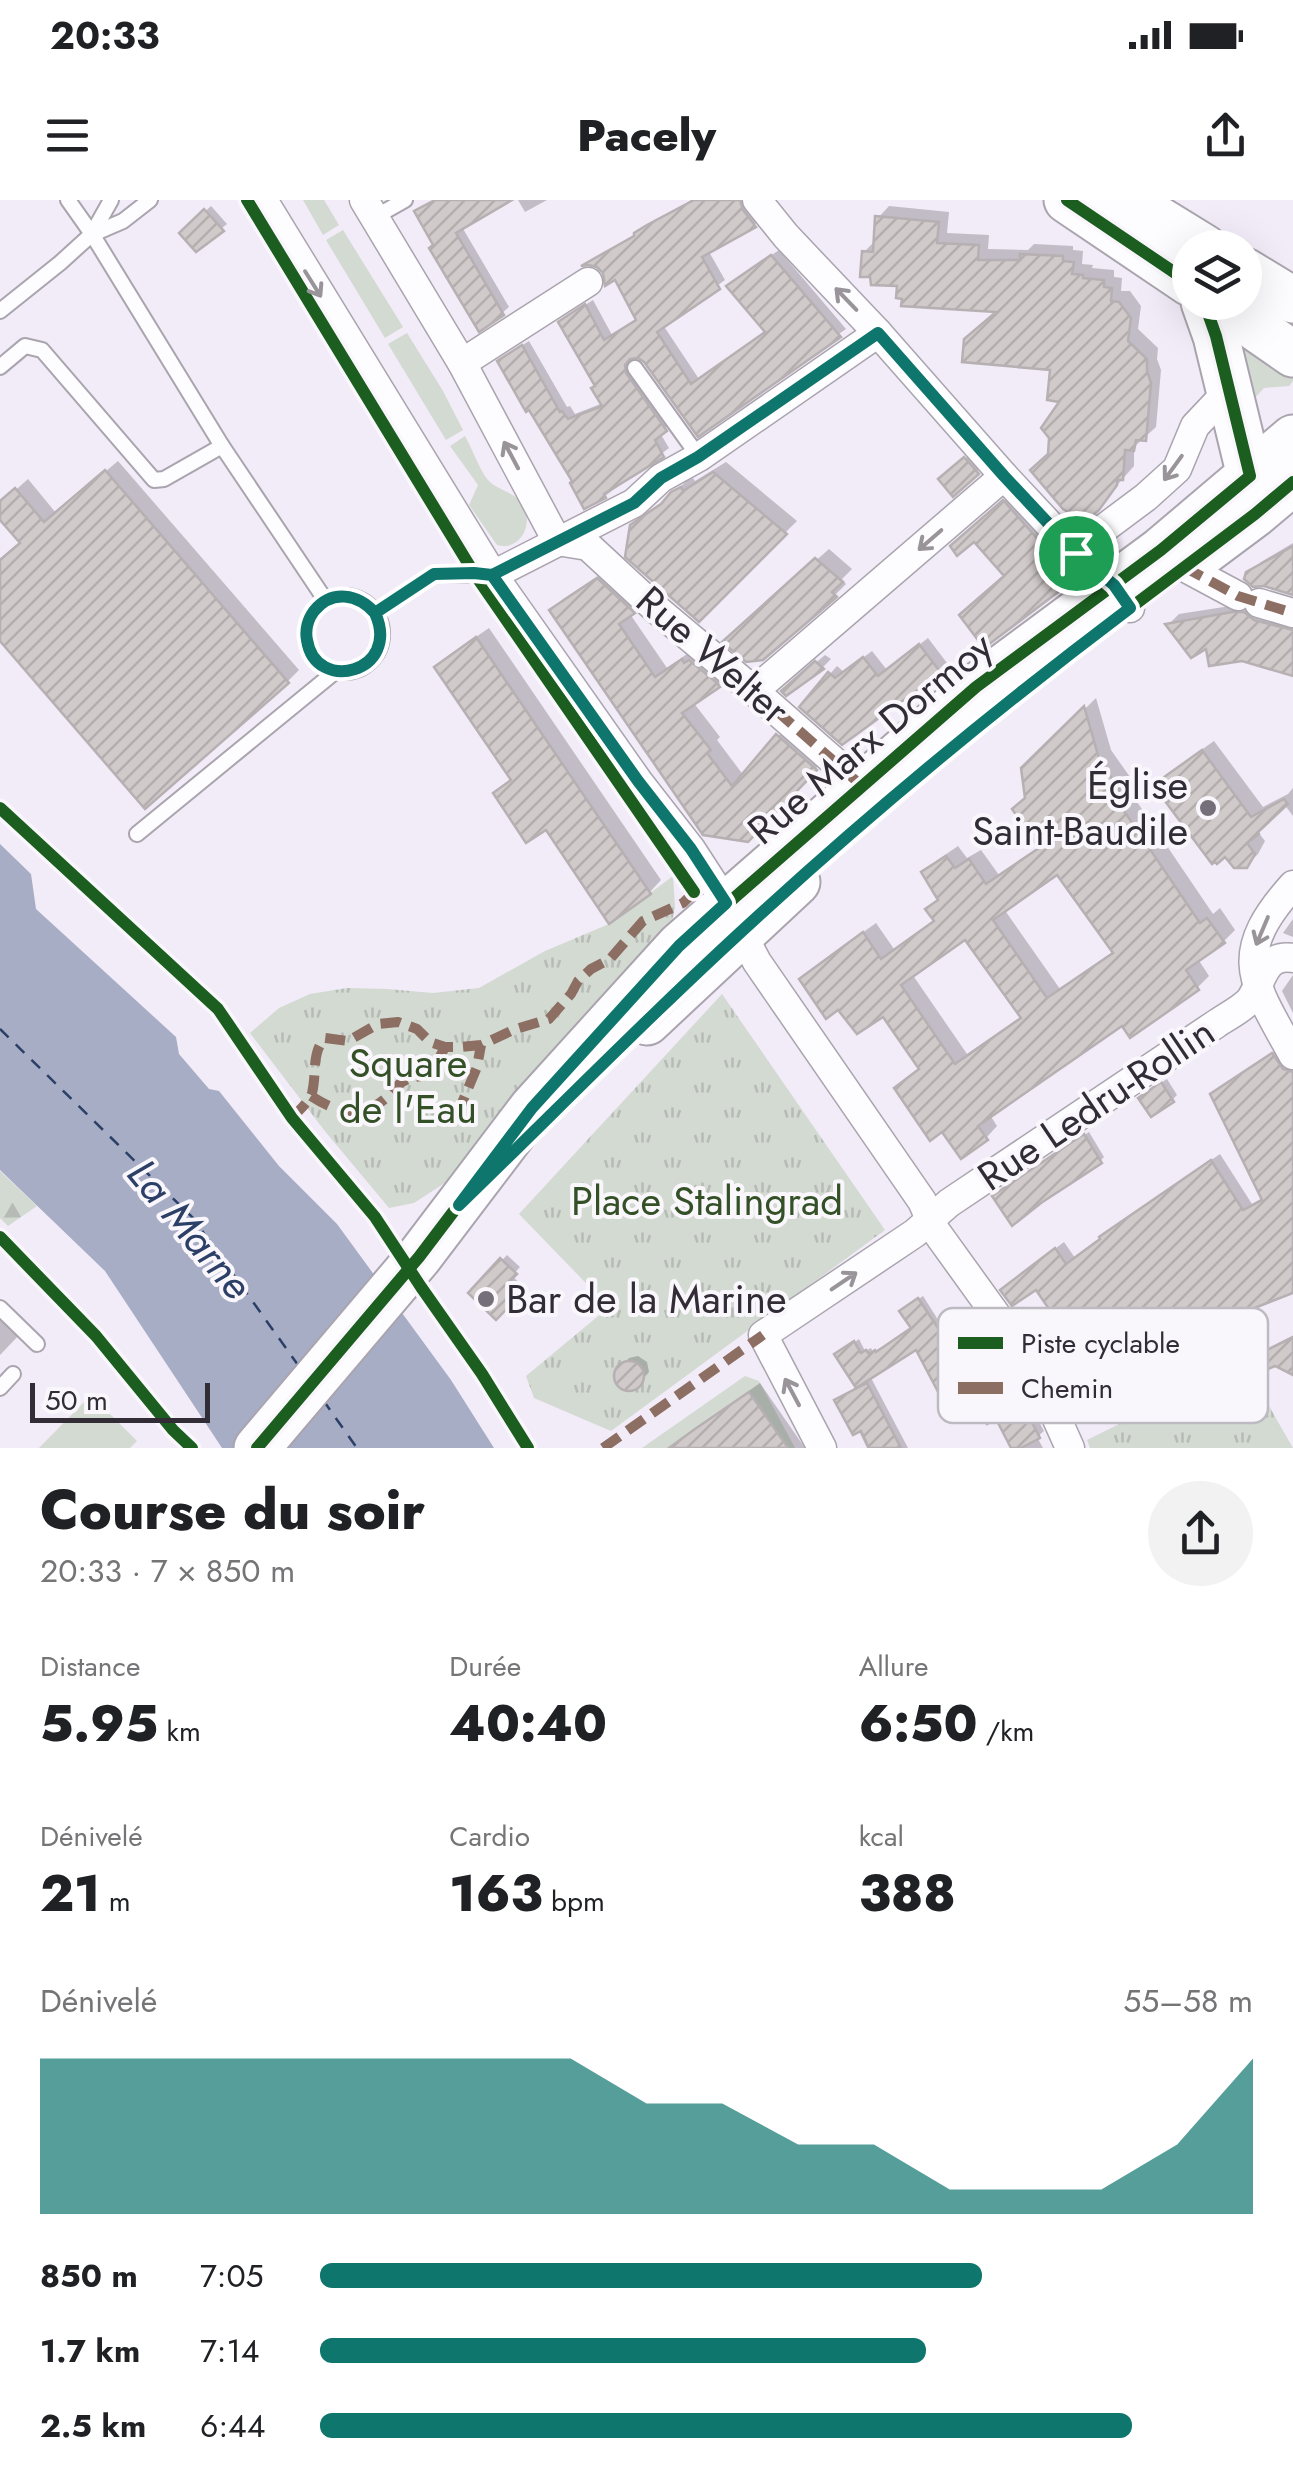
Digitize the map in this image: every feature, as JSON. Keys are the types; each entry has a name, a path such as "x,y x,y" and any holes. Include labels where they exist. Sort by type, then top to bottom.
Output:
{"main road":[{"path":"1067,200 1172,271"},
{"path":"1126,200 1175,230"},
{"path":"1262,287 1293,300"},
{"path":"1262,300 1293,354"},
{"path":"1210,320 1259,483"},
{"path":"1259,483 1293,438"},
{"name":"Rue Marx Dormoy","path":"257,1448 459,1205 861,785 976,687 1122,597 1184,566 1256,514 1259,483"},
{"name":"Rue Marx Dormoy","path":"734,917 1014,696 1122,597 1161,550 1259,483"}],"street":[{"path":"263,200 492,575 691,849 757,962 991,1308"},
{"path":"757,200 1004,476 1122,597"},
{"path":"369,209 462,363 557,541"},
{"path":"462,363 588,282"},
{"path":"492,575 634,503 661,478 698,457 878,333"},
{"path":"1076,553 1178,469 1195,426 1230,390"},
{"path":"754,691 1004,476"},
{"name":"Rue Welter","path":"557,541 588,546 861,785"},
{"path":"1184,566 1248,600 1293,613"},
{"path":"1293,885 1263,924 1254,958 1256,985 1293,1055"},
{"name":"Rue Ledru-Rollin","path":"822,1448 763,1335 916,1233 949,1203 1242,1006 1250,1000 1266,968 1276,959 1293,958"},
{"path":"1059,1423 1070,1448"}],"lane":[{"path":"68,200 222,446 326,600"},
{"path":"0,310 92,234 111,200"},
{"path":"92,234 122,221 150,200"},
{"path":"369,209 405,200"},
{"path":"0,367 25,346 42,350 154,480 164,479 222,446"},
{"path":"635,368 698,457"},
{"path":"375,613 434,574 492,575"},
{"path":"348,596 375,613 382,637 378,650 361,668 336,671 316,660 306,639 310,616 317,607 326,600 348,596"},
{"path":"137,834 336,671"},
{"path":"0,1308 37,1344"},
{"path":"0,1388 14,1374"}],"green space":[{"path":"303,200 324,200 339,225 323,235"},
{"path":"343,230 403,327 385,338 326,240"},
{"path":"1225,325 1293,371 1289,386 1264,388 1254,399"},
{"path":"407,333 463,430 446,440 388,344"},
{"path":"465,436 488,480 519,499 526,511 523,534 513,544 497,545 469,505 478,485 450,446"},
{"name":"Square de l'Eau","path":"673,876 672,923 451,1179 414,1203 389,1208 250,1033 279,1008 310,994 347,988 433,993 479,988 545,951 609,924"},
{"name":"Place Stalingrad","path":"722,994 885,1230 611,1431 534,1398 526,1376 609,1307 519,1214"},
{"path":"0,1171 37,1206 8,1226 0,1218"},
{"path":"745,1376 759,1381 795,1448 642,1448"},
{"path":"91,1395 137,1441 130,1448 39,1448"},
{"path":"1268,1404 1293,1448 1090,1448 1087,1440 1121,1423 1268,1423"}],"water":[{"name":"La Marne","path":"0,844 31,874 36,909 176,1037 179,1054 209,1089 219,1091 279,1166 337,1224 451,1380 494,1448 222,1448 105,1271 0,1170"}],"building":[{"path":"435,200 512,200 456,233 504,315 479,332 429,248 433,245 414,211"},
{"path":"694,200 740,200 756,227 702,257 720,289 657,332 691,384 765,332 726,286 771,255 841,337 698,437 644,362 630,359 625,365 626,373 667,431 655,440 664,457 584,509 572,481 497,361 522,345 560,412 568,419 602,406 591,388 595,386 558,322 585,304 604,340 636,320 615,280 605,286 603,273 597,267 581,266"},
{"path":"204,209 224,231 196,252 179,233"},
{"path":"875,216 939,222 937,243 979,245 978,260 1020,260 1020,254 1063,256 1063,261 1074,262 1072,274 1104,280 1104,287 1112,288 1111,301 1119,302 1131,318 1128,341 1147,359 1151,383 1146,441 1136,440 1134,451 1125,450 1123,480 1117,480 1091,517 1078,518 1063,509 1030,470 1048,454 1049,438 1041,428 1059,402 1047,400 1050,370 962,362 964,339 996,312 901,306 902,299 896,298 897,286 871,285 870,277 860,277 862,251 873,252"},
{"path":"964,457 979,474 953,497 938,479"},
{"path":"105,470 289,683 145,809 0,641 0,560 20,543 0,520 0,501 15,488 44,522"},
{"path":"713,472 787,534 699,622 625,557 630,525 661,504 671,492 681,487 683,491"},
{"path":"1003,500 1074,580 984,648 959,615 1004,576 974,542 957,556 950,546"},
{"path":"1293,546 1293,595 1264,586 1253,587 1244,579 1246,572"},
{"path":"815,558 843,582 832,592 837,597 763,660 746,662 722,642"},
{"path":"597,578 635,613 619,624 655,677 682,659 684,663 689,660 720,687 682,713 711,750 707,753 732,786 776,734 817,770 748,842 703,835 549,610"},
{"path":"1244,612 1254,620 1293,630 1293,676 1242,661 1209,666 1206,649 1191,658 1165,624"},
{"path":"476,637 651,894 609,924 546,830 526,843 493,793 511,780 434,667"},
{"path":"919,644 941,673 842,745 799,707 828,672 835,678 863,657 878,676"},
{"path":"815,661 824,669 786,696 781,691"},
{"path":"1084,706 1100,762 1127,800 1120,805 1200,923 1207,918 1225,943 1186,970 1199,990 1130,1038 1122,1026 978,1126 988,1140 961,1159 942,1132 930,1141 894,1088 919,1069 883,1017 857,1034 838,1010 826,1019 799,979 863,932 881,959 934,921 925,909 938,900 921,872 946,856 955,868 969,859 986,884 1039,848 1012,809 1025,798 1021,768","holes":["1057,875 1113,953 1047,998 993,920","965,940 1021,1018 955,1064 901,985"]},
{"name":"Église Saint-Baudile","path":"1202,750 1251,817 1284,799 1288,804 1247,843 1255,854 1247,868 1234,868 1225,857 1212,864 1153,785"},
{"path":"1272,1053 1283,1069 1293,1072 1293,1293 1255,1308 1048,1308 1036,1290 1012,1306 1000,1290 1055,1248 1066,1264 1211,1160 1243,1210 1262,1200 1210,1094"},
{"path":"1161,1082 1174,1102 1151,1117 1138,1098"},
{"path":"1084,1134 1102,1163 1012,1226 992,1196"},
{"path":"500,1258 517,1274 509,1282 521,1294 496,1320 468,1293"},
{"path":"918,1298 938,1328 938,1392 916,1350 856,1388 834,1354 854,1341 861,1353 876,1352 911,1328 899,1311"},
{"path":"1293,1337 1293,1375 1275,1366 1268,1369 1268,1350"},
{"path":"629,1361 640,1365 644,1376 640,1387 629,1391 618,1387 614,1376 618,1365"},
{"path":"867,1383 901,1448 869,1448 861,1431 853,1435 834,1400"},
{"path":"749,1392 788,1448 669,1448 695,1429"},
{"path":"998,1423 1032,1423 1040,1438 1021,1448 1011,1448"}],"ferry route":[{"path":"0,1029 193,1218 298,1365"},
{"path":"323,1400 357,1448"}],"marked path":[{"path":"1184,567 1238,596 1293,613"},
{"path":"754,691 861,785"},
{"path":"292,1118 312,1093 316,1057 325,1038 348,1041 378,1024 398,1022 417,1029 430,1042 460,1047 481,1045 549,1019 578,981 610,959 643,921 683,903 712,882"},
{"path":"457,1115 477,1067 481,1045"},
{"path":"311,1096 341,1110 369,1109 403,1081 429,1071 445,1047"},
{"path":"603,1448 763,1335"}],"cycle path":[{"path":"247,200 474,573 694,892"},
{"path":"1067,200 1172,271"},
{"path":"257,1448 419,1257 532,1108 679,946 976,687 1161,550 1250,476 1210,320"},
{"path":"517,1149 769,906 960,741 1293,482"},
{"path":"0,808 218,1009 292,1118 375,1217 528,1448"},
{"path":"0,1237 96,1336 192,1448"}],"place":[{"name":"Église Saint-Baudile","path":"1208,808"},
{"name":"Bar de la Marine","path":"486,1299"}],"route":[{"path":"1076,553 878,333 698,457 661,478 634,503 492,575 434,574 375,613 368,605 348,596 326,600 317,607 307,628 310,650 325,667 348,672 361,668 378,650 382,637 375,613 434,574 474,573 492,575 726,903 679,946 532,1108 459,1205 769,906 960,740 1130,608 1114,585 1076,553"}]}
